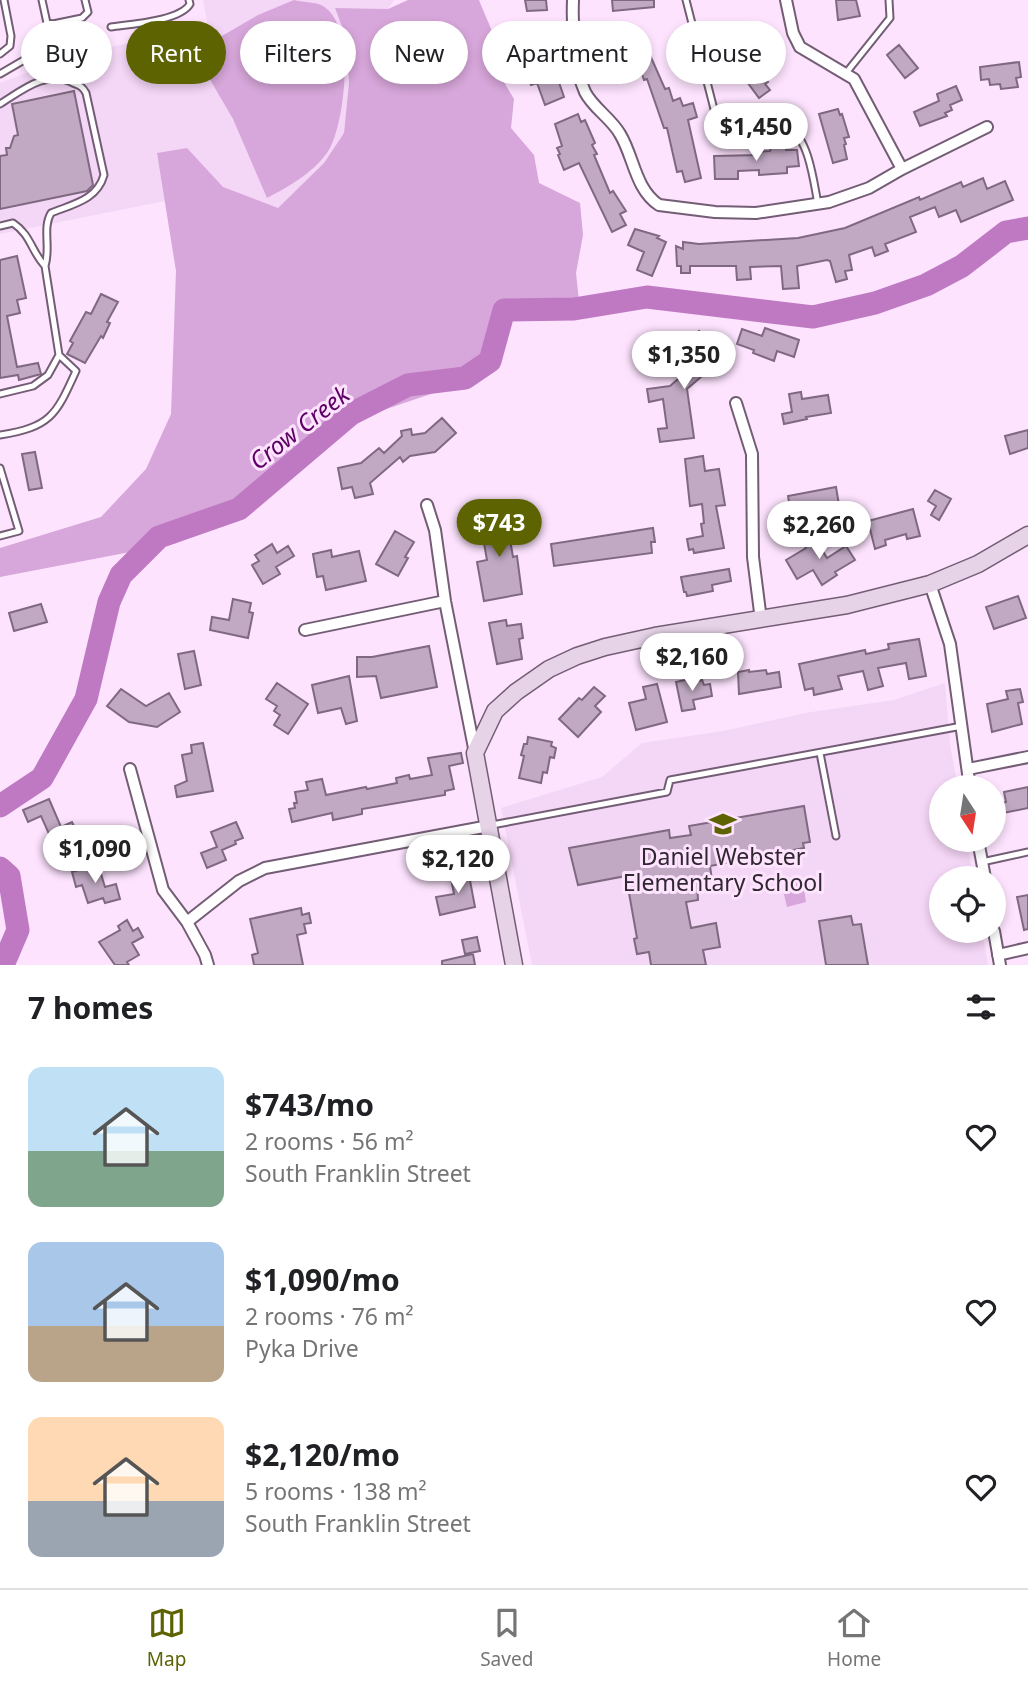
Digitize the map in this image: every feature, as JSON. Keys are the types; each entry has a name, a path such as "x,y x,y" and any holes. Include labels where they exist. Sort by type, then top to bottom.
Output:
{"street":[{"path":"573,0 578,61 585,92 620,133 642,188 659,205 729,213 756,213 818,204 869,188 987,127"},
{"path":"786,0 793,33 800,47 854,79 902,169"},
{"path":"736,403 752,454 753,557 761,620"},
{"path":"427,505 435,530 445,601 514,965"},
{"path":"475,753 495,711 516,692 549,669 578,656 630,642 847,605 930,584 978,564 1028,535"},
{"path":"930,584 950,644 969,775"},
{"path":"305,630 445,601"},
{"path":"968,769 1028,757"},
{"path":"130,769 163,890 187,922 208,965"},
{"path":"187,922 239,881 265,868 489,825"},
{"path":"980,852 983,866"},
{"path":"999,960 1028,948"}],"lane":[{"path":"0,54 10,46 11,36 4,0"},
{"path":"41,0 46,21"},
{"path":"70,21 82,19 88,12 85,0"},
{"path":"112,27 174,16 186,11 189,0"},
{"path":"687,0 716,117 724,121 790,129 797,135 806,151 818,204"},
{"path":"846,73 890,18 889,0"},
{"path":"0,74 21,62"},
{"path":"0,104 36,82 67,79 82,87 86,93 104,175 100,187 89,198 51,214 48,219 49,254 45,265 59,355 48,375 33,386 0,394"},
{"path":"0,226 13,223 25,230 39,259 45,265"},
{"path":"0,435 44,423 66,397 76,371 59,355"},
{"path":"0,468 19,531 0,536"},
{"path":"489,825 667,792 670,780 962,726"},
{"path":"820,753 836,836"},
{"path":"982,862 1028,852"}],"shaded area":[{"path":"203,0 394,0 388,9 335,8 340,21 240,21 240,84 349,84 344,133 324,163 278,208 222,187 187,148 157,153 165,201 0,234 0,83 21,75 21,84 112,84 112,47 126,44 126,84 226,84 226,21 207,21"},
{"path":"294,0 321,5 335,21 248,21"},
{"path":"408,0 479,0 488,21 482,21 482,84 505,84 514,99 511,128 534,155 539,183 580,203 583,235 576,273 579,301 505,314 493,373 345,423 257,499 174,529 177,543 0,577 0,548 101,517 146,469 171,414 176,271 157,153 187,148 223,187 278,208 324,163 344,133 349,84 356,84 356,21 340,21 335,8 388,9"},
{"path":"240,25 240,84 344,84 340,116 325,156 302,177 267,198 233,119 213,84 226,84 226,34"},
{"name":"Daniel Webster Elementary School","path":"945,683 950,745 956,775 929,775 929,852 969,852 971,866 929,866 929,943 984,943 988,965 532,965 501,808 602,777 642,743 723,731 805,713 894,700"},
{"path":"802,877 806,902 787,907 782,886 789,879"}],"building":[{"path":"525,0 546,0 547,10 527,11"},
{"path":"612,0 654,0 654,7 613,11"},
{"path":"836,0 856,0 860,16 838,20"},
{"path":"899,45 918,68 905,78 887,55"},
{"path":"652,60 665,89 669,88 673,101 680,98 683,106 693,103 697,117 688,120 701,178 685,182 682,171 677,172 667,128 664,128 649,84 652,84"},
{"path":"1019,62 1021,77 1016,78 1018,87 1001,89 1000,84 990,85 989,79 981,80 980,67"},
{"path":"537,84 560,84 564,97 545,105"},
{"path":"749,84 765,84 770,90 759,98"},
{"path":"956,86 962,100 950,105 952,110 945,113 947,116 920,126 914,112 939,101 937,94"},
{"path":"74,91 93,185 87,191 0,209 0,156 7,155 6,148 10,148 14,136 18,135 12,104"},
{"path":"838,109 849,137 844,138 847,159 833,163 819,114"},
{"path":"578,114 581,122 585,120 595,143 592,145 597,154 594,155 610,193 613,191 626,211 620,214 626,225 612,232 579,163 564,170 558,155 560,154 557,148 562,146 555,124"},
{"path":"785,143 786,150 797,150 799,166 787,167 787,173 759,175 759,170 738,171 738,179 715,179 714,156 758,155 757,152 770,151 771,147"},
{"path":"983,178 987,189 1005,181 1013,200 961,222 956,210 939,217 935,207 910,217 916,232 885,244 888,251 875,256 872,247 849,255 852,270 845,271 847,279 836,282 830,261 827,260 797,266 799,288 783,289 781,266 750,267 751,279 737,280 736,266 690,266 690,273 681,273 681,266 677,266 676,246 683,249 683,242 699,244 798,238 845,228 919,197 920,200 961,182 963,187"},
{"path":"635,229 659,236 657,238 666,242 652,276 637,270 644,252 628,245"},
{"path":"17,256 26,298 17,300 20,313 7,316 17,367 38,363 41,374 19,380 18,375 0,378 0,260"},
{"path":"101,294 118,302 107,322 110,323 103,338 101,336 85,363 67,354 73,343 70,341 86,312 91,314"},
{"path":"765,328 799,340 794,357 777,351 774,361 737,344 742,329 762,336"},
{"path":"699,331 722,359 687,389 694,438 660,442 658,429 667,428 663,399 649,402 647,389 670,386 694,365 689,360 695,355 685,343"},
{"path":"801,392 802,399 828,395 831,413 784,424 782,414 792,412 789,394"},
{"path":"442,418 456,433 435,452 410,456 403,462 400,457 370,483 373,494 355,498 352,487 342,489 338,468 361,463 379,448 384,453 402,436 401,431 411,429 412,435 425,433"},
{"path":"1028,430 1028,448 1010,454 1005,436"},
{"path":"35,452 42,488 29,490 22,454"},
{"path":"703,456 705,471 719,469 725,505 716,506 724,548 694,553 693,549 689,550 687,539 703,536 701,524 704,523 702,504 690,506 685,459"},
{"path":"836,487 840,511 792,520 788,496"},
{"path":"935,490 951,499 939,520 931,515 936,506 928,501"},
{"path":"506,501 513,557 517,556 522,594 484,601 477,562 487,560 482,532 491,530 490,521 494,521 491,504"},
{"path":"913,509 920,536 907,539 906,534 885,540 886,545 875,549 868,521"},
{"path":"653,528 655,542 651,542 652,553 554,566 551,544"},
{"path":"395,531 414,542 398,576 376,564"},
{"path":"813,535 827,558 846,546 855,560 835,572 837,575 822,585 813,570 797,579 786,560 806,548 802,542"},
{"path":"272,544 277,553 288,546 294,556 276,567 280,574 263,584 252,565 259,561 255,555"},
{"path":"331,550 332,557 359,551 366,581 326,590 323,576 317,577 313,554"},
{"path":"729,569 731,581 712,585 713,591 687,596 684,592 681,577"},
{"path":"1018,596 1026,618 994,629 986,607"},
{"path":"233,599 251,603 249,612 253,613 248,638 210,630 212,617 229,620"},
{"path":"41,604 47,622 14,631 9,613"},
{"path":"506,620 507,626 521,624 523,638 519,639 522,659 497,664 489,623"},
{"path":"919,639 926,676 909,679 906,663 878,668 883,686 868,690 863,671 838,676 842,689 814,695 813,688 805,690 799,664 865,650 866,654 889,649 888,644"},
{"path":"429,646 437,687 381,698 376,676 357,677 357,657 372,657"},
{"path":"194,651 201,685 185,689 178,654"},
{"path":"766,670 767,674 779,672 781,687 739,694 738,672"},
{"path":"349,676 357,721 346,724 341,708 318,713 312,685"},
{"path":"694,678 694,682 702,680 704,685 710,684 712,696 693,700 695,709 682,711 676,682"},
{"path":"277,683 308,704 288,734 274,725 280,715 274,711 277,706 266,699"},
{"path":"657,684 667,722 636,730 629,703 646,699 643,687"},
{"path":"594,687 605,696 595,706 601,712 578,737 559,719"},
{"path":"121,689 146,706 169,693 180,712 157,727 129,722 107,706"},
{"path":"1020,689 1023,702 1018,703 1022,724 992,732 987,704 1008,699 1006,691"},
{"path":"528,737 552,742 551,746 556,748 554,758 550,757 547,773 543,772 541,783 519,778 524,756 521,755"},
{"path":"203,743 213,791 177,797 175,786 187,781 182,755 192,753 191,745"},
{"path":"461,753 463,763 449,766 454,789 445,791 445,795 362,809 362,814 333,820 332,813 292,822 289,809 295,808 294,803 297,803 295,792 308,790 306,782 322,779 326,795 366,787 367,789 397,783 396,778 409,775 410,779 432,775 428,758"},
{"path":"1028,787 1028,808 1006,812 1006,792"},
{"path":"49,799 61,827 72,822 78,835 54,845 41,816 28,822 23,810"},
{"path":"804,806 810,842 803,843 804,848 710,866 712,880 697,883 698,900 686,902 691,928 716,923 720,947 703,950 706,965 651,965 649,952 637,954 634,939 637,938 626,876 578,885 569,848 669,830 670,838 691,835 689,826"},
{"path":"236,822 243,838 222,850 226,860 207,868 201,853 217,847 211,832"},
{"path":"98,864 105,887 116,884 120,899 105,903 103,898 88,903 82,885 76,887 72,872"},
{"path":"468,870 475,907 440,915 436,897 454,894 450,873"},
{"path":"1028,895 1028,929 1024,930 1017,897"},
{"path":"301,908 302,915 309,913 311,923 304,924 306,933 297,935 303,965 254,965 252,955 258,953 250,919"},
{"path":"851,916 853,925 861,924 868,965 826,965 819,921"},
{"path":"127,920 133,931 138,928 143,937 132,943 139,955 127,962 129,965 115,965 99,942 120,930 118,926"},
{"path":"477,937 480,951 465,954 462,940"},
{"path":"473,954 475,965 442,965 442,961"}],"waterway":[{"name":"Crow Creek","path":"0,806 42,778 86,699 109,602 121,575 159,537 239,509 351,414 408,385 465,378 490,361 504,310 574,309 647,297 813,317 875,303 926,285 962,266 1006,232 1028,228"},
{"name":"Crow Creek","path":"0,868 9,876 18,930 3,965"}],"place":[{"name":"Daniel Webster Elementary School","path":"723,824"}]}
